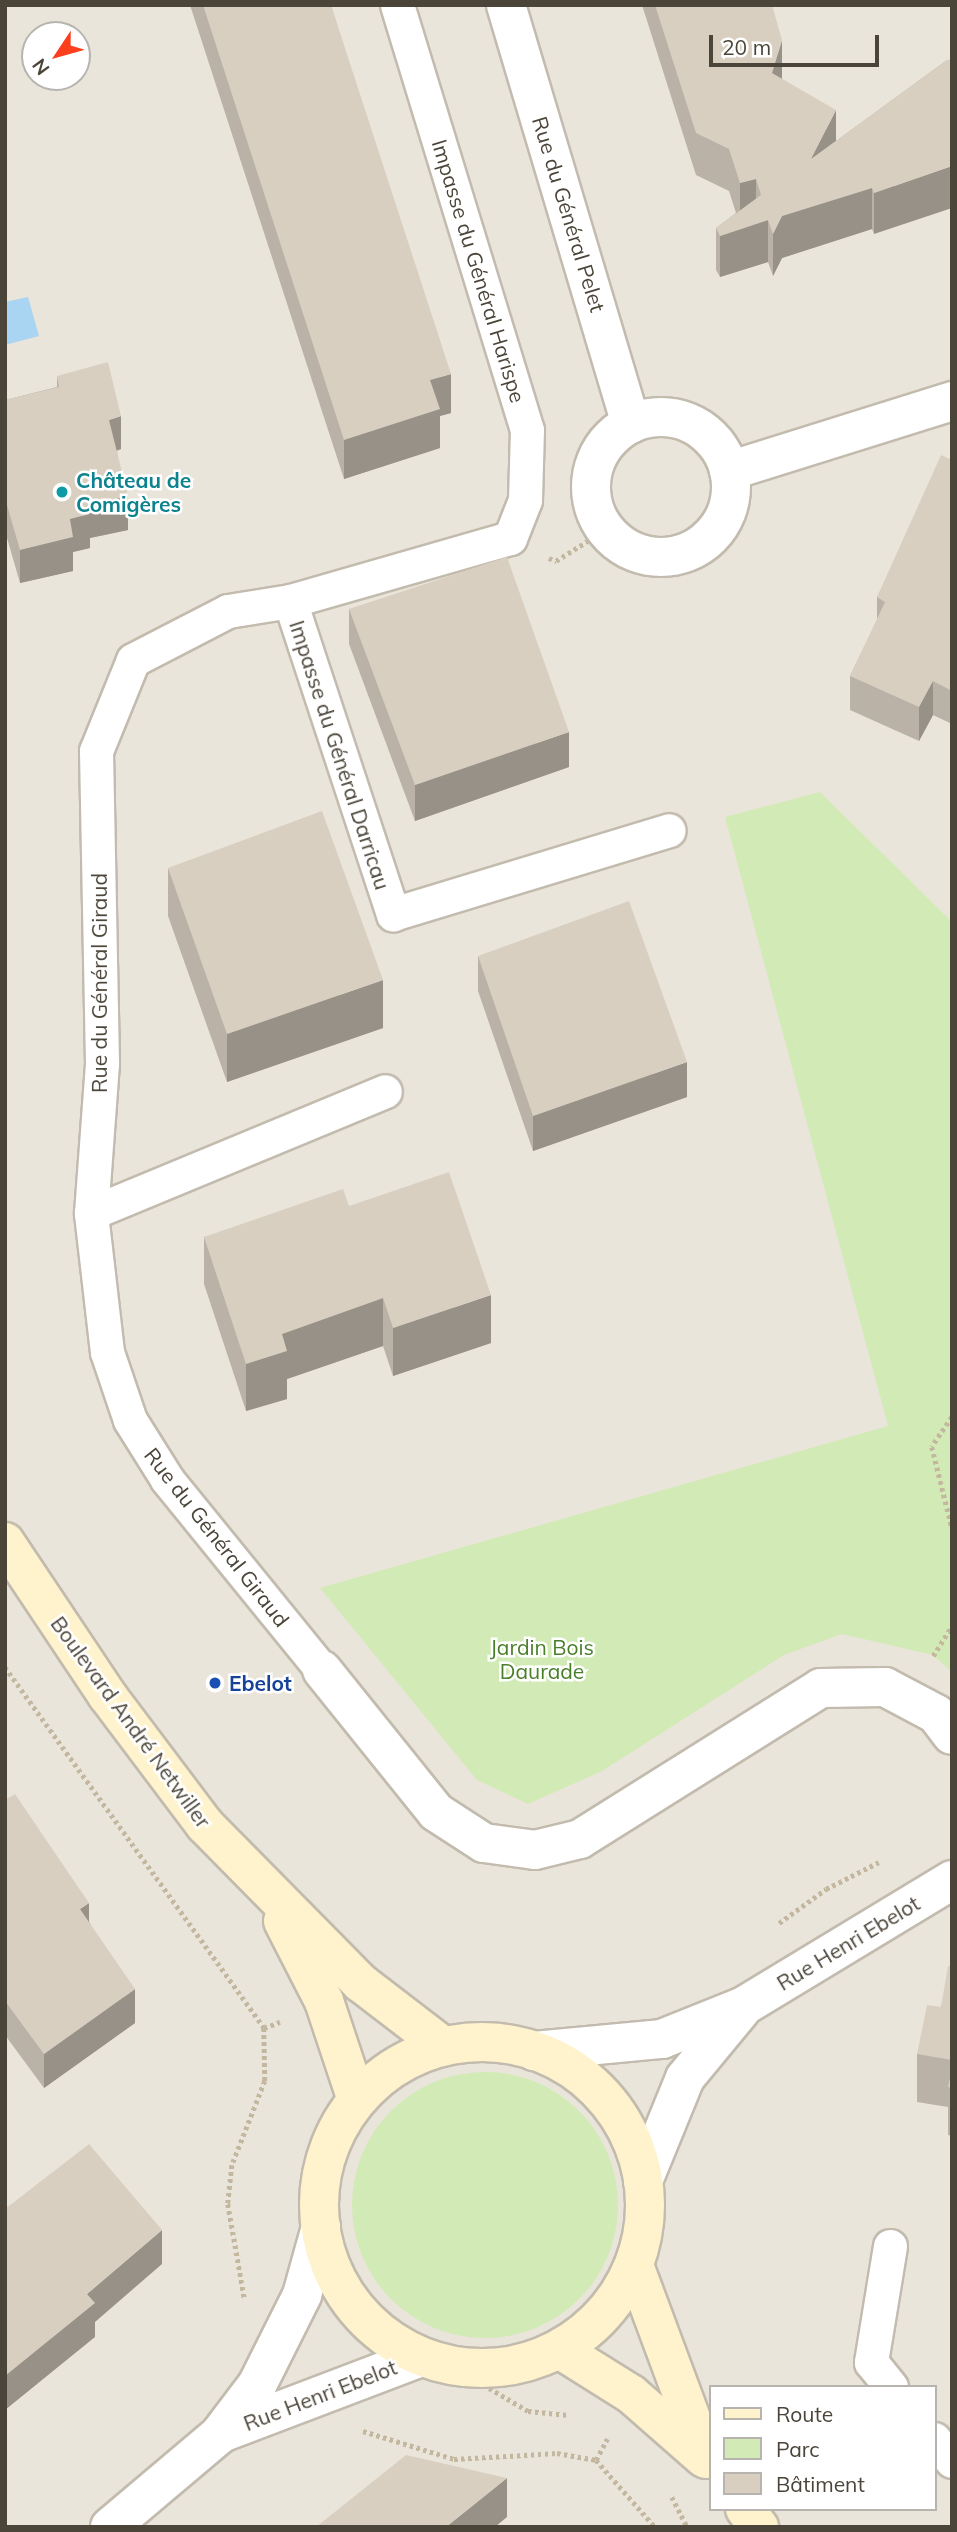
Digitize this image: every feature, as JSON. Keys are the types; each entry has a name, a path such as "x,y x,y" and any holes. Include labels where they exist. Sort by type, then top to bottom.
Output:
{"main road":[{"name":"Boulevard André Netwiller","path":"5,1542 142,1742 205,1825 268,1893 361,1983 443,2046"},
{"name":"Boulevard André Netwiller","path":"268,1893 324,2001 357,2100"},
{"path":"473,2042 534,2051 564,2063 610,2104 632,2140 643,2181 644,2224 634,2265 612,2305 559,2349 505,2367 435,2360 353,2305 334,2272 321,2227 323,2170 357,2100 410,2058 443,2046 473,2042"},
{"path":"634,2265 708,2462"},
{"path":"559,2349 631,2394 708,2462"},
{"path":"747,2511 759,2527"}],"street":[{"name":"Rue du Général Pelet","path":"506,5 631,424"},
{"path":"729,471 952,401"},
{"path":"651,418 690,424 708,436 729,471 731,491 717,528 684,553 640,555 605,530 593,501 593,471 613,435 631,424 651,418"},
{"name":"Rue du Général Giraud","path":"322,1670 436,1812 484,1843 535,1850 580,1839 821,1688 885,1687 936,1714 952,1735"},
{"name":"Rue Henri Ebelot","path":"534,2051 662,2039 744,2006 952,1880"},
{"name":"Rue Henri Ebelot","path":"643,2181 685,2078 744,2006"},
{"name":"Rue Henri Ebelot","path":"110,2527 219,2435 279,2347 321,2227"},
{"name":"Rue Henri Ebelot","path":"219,2435 317,2393 435,2360"}],"lane":[{"name":"Impasse du Général Harispe","path":"397,5 527,430 525,500 510,538"},
{"name":"Rue du Général Giraud","path":"322,1670 167,1479 130,1420 107,1352 91,1213 102,1063 96,751 133,660 228,611 290,601 510,538"},
{"name":"Impasse du Général Darricau","path":"290,601 393,914 669,830"},
{"path":"91,1213 385,1091"},
{"path":"889,2385 871,2362 890,2246"},
{"path":"936,2441 952,2461"}],"path":[{"path":"556,561 605,530"},
{"path":"952,1417 932,1447 952,1528"},
{"path":"5,1667 264,2028 265,2081 232,2165 228,2204 242,2296 279,2347"},
{"path":"435,2360 528,2411 577,2416"},
{"path":"317,2393 368,2435 412,2450 453,2459 557,2454 596,2459 654,2527"},
{"path":"665,2484 687,2527"}],"shaded area":[{"path":"5,5 952,5 952,2527 5,2527"}],"green space":[{"name":"Jardin Bois Daurade","path":"820,792 952,922 952,1672 933,1655 842,1634 784,1655 602,1771 528,1804 477,1780 320,1588 888,1426 725,817"},
{"path":"485,2072 511,2074 536,2082 559,2094 579,2111 596,2131 608,2154 616,2179 616,2231 608,2256 596,2279 579,2299 559,2316 536,2328 511,2336 485,2338 459,2336 434,2328 411,2316 391,2299 374,2279 362,2256 354,2231 352,2205 354,2179 362,2154 374,2131 391,2111 411,2094 434,2082 459,2074"}],"water":[{"path":"28,297 39,336 5,345 5,302"}],"building":[{"path":"203,5 331,5 451,374 430,380 440,409 344,440"},
{"path":"655,5 772,5 782,40 772,73 836,110 811,159 952,59 952,166 874,193 872,188 782,216 773,234 768,220 720,236 716,228 761,195 756,179 740,183 729,149 696,133"},
{"name":"Château de Comigères","path":"108,362 121,416 109,420 128,496 86,506 90,514 70,519 73,537 20,550 5,498 5,400 59,387 57,376"},
{"path":"941,455 952,460 952,691 933,681 919,707 850,676 885,602 877,597"},
{"path":"507,557 569,732 415,785 349,609"},
{"path":"322,811 383,980 227,1034 168,868"},
{"path":"629,901 687,1062 533,1116 478,956"},
{"path":"449,1172 491,1295 393,1328 383,1298 282,1334 287,1351 246,1364 204,1237 343,1189 349,1206"},
{"path":"15,1794 89,1903 80,1909 135,1989 44,2054 5,2001 5,1800"},
{"path":"948,1966 952,1966 952,2060 917,2054 927,2005 941,2007"},
{"path":"952,2069 952,2088 948,2087"},
{"path":"89,2144 162,2230 87,2294 95,2303 5,2376 5,2209"},
{"path":"406,2455 507,2478 446,2527 316,2527"}],"place":[{"name":"Château de Comigères","path":"62,492"},
{"name":"Ebelot","path":"215,1683"}]}
